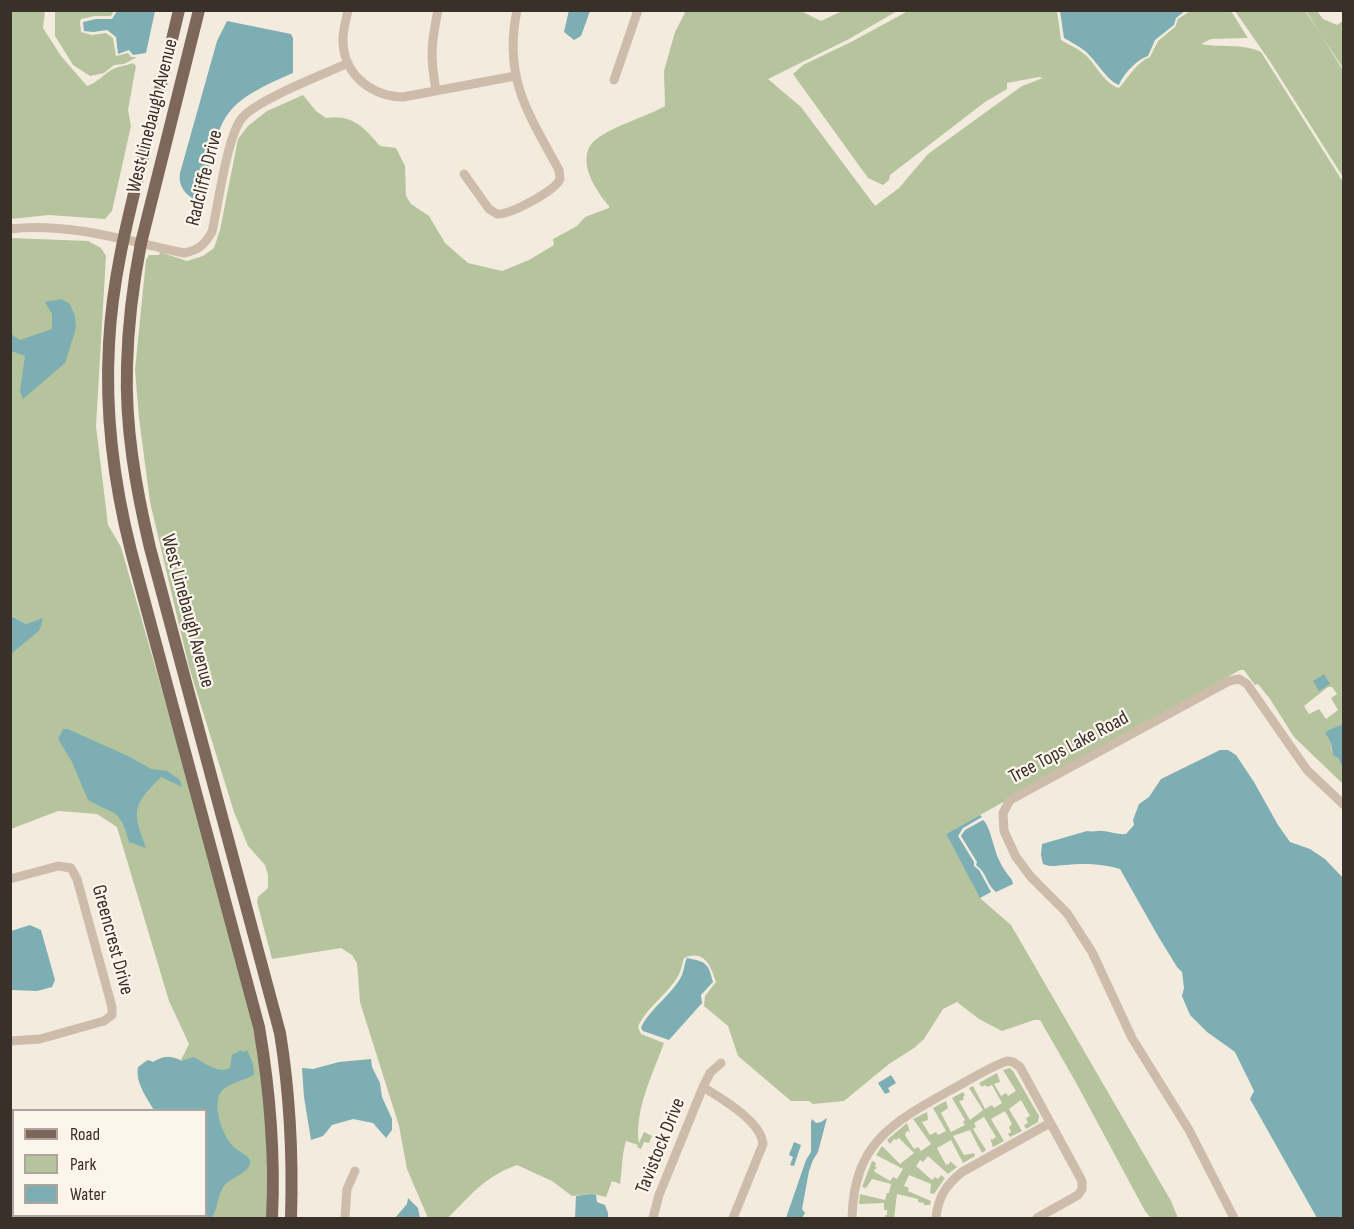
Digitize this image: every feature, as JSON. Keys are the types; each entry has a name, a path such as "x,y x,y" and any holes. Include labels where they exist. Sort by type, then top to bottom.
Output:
{"main road":[{"name":"West Linebaugh Avenue","path":"179,10 122,240 112,310 108,378 112,450 117,489 131,551 259,1027 273,1143 272,1218"},
{"name":"West Linebaugh Avenue","path":"199,10 141,243 130,312 127,366 128,409 136,483 150,548 278,1023 286,1068 292,1132 291,1218"},
{"path":"259,1027 278,1023"}],"street":[{"path":"348,10 343,43 348,63 372,91 403,97 515,76"},
{"path":"436,91 431,49 438,10"},
{"path":"464,174 489,209 497,214 506,214 558,184 560,179 559,170 526,109 515,76 512,37 517,10"},
{"path":"614,80 638,10"},
{"name":"Radcliffe Drive","path":"10,229 50,228 103,235 184,253 195,251 204,245 212,232 232,138 242,118 258,104 348,63"},
{"name":"Tree Tops Lake Road","path":"1234,1218 1189,1130 1132,1038 1092,952 1067,914 1031,877 1016,856 1004,831 1003,813 1010,800 1229,681 1239,679 1247,684 1307,770 1344,805"},
{"name":"Greencrest Drive","path":"10,879 58,866 71,868 77,879 112,1006 112,1015 104,1020 40,1039 10,1041"},
{"path":"852,1218 852,1198 857,1177 867,1154 886,1130 920,1107 1006,1061 1013,1062 1020,1067 1082,1181 1082,1189 1078,1195 1037,1218"},
{"name":"Tavistock Drive","path":"653,1218 659,1195 703,1087 710,1073 721,1063"},
{"name":"Tavistock Drive","path":"703,1087 731,1105 762,1136 763,1144 733,1218"},
{"path":"936,1218 941,1195 962,1172 1050,1123"},
{"path":"345,1218 347,1190 355,1171"}],"green space":[{"path":"10,11 45,11 43,28 61,56 87,86 115,68 133,63 136,66 128,110 131,126 112,211 105,219 49,215 11,219"},
{"path":"55,11 114,11 111,16 81,19 81,32 92,35 106,33 113,38 116,56 128,53 131,57 137,57 124,64 114,65 104,73 90,76 73,65 55,36"},
{"path":"686,11 801,11 821,21 842,11 897,11 849,39 768,79 801,107 875,206 899,188 928,154 1022,86 1043,78 1007,83 1007,89 985,102 890,175 889,180 883,185 868,178 793,74 803,65 908,11 1057,11 1061,40 1088,57 1108,82 1119,88 1137,66 1150,57 1158,41 1175,27 1178,19 1190,11 1231,11 1248,38 1211,39 1201,44 1247,48 1261,52 1343,182 1344,724 1325,733 1331,743 1332,752 1343,769 1343,784 1294,737 1258,684 1255,685 1244,670 1240,670 946,834 981,899 1011,925 1171,1201 1178,1218 1151,1218 1145,1211 1040,1020 1002,1031 979,1019 957,1002 943,1009 924,1039 914,1048 889,1064 844,1101 813,1104 809,1101 791,1101 738,1056 728,1026 704,1006 705,996 716,982 712,970 702,957 691,956 684,958 674,983 641,1020 638,1027 641,1034 664,1043 639,1118 639,1143 644,1132 652,1136 649,1143 644,1142 641,1149 637,1147 638,1145 626,1141 620,1184 612,1181 606,1197 593,1194 572,1196 552,1181 517,1165 487,1181 448,1218 428,1218 407,1169 399,1126 360,1002 357,963 352,955 341,948 272,959 257,902 258,897 268,888 268,875 265,865 248,846 234,812 189,667 150,502 135,370 146,260 149,255 159,255 160,252 187,261 203,256 214,248 220,230 238,139 248,126 267,111 303,95 316,111 326,118 343,118 357,123 380,146 396,148 405,166 406,196 411,204 429,216 445,243 468,263 502,271 529,260 554,245 553,239 577,226 585,217 609,208 590,176 586,158 588,150 593,142 607,132 665,106 664,71 675,32","holes":["1328,687 1332,687 1337,694 1331,698 1338,710 1326,719 1319,709 1309,714 1304,706"]},
{"path":"1235,11 1305,11 1321,34 1306,11 1317,11 1323,19 1337,25 1343,21 1343,68 1321,35 1343,70 1343,177 1271,63"},
{"path":"10,238 88,241 101,248 106,256 96,426 108,525 121,547 201,827 250,1013 261,1070 266,1129 267,1218 196,1218 207,1217 207,1109 153,1109 140,1084 138,1077 142,1064 148,1060 153,1062 167,1057 181,1060 189,1044 169,1001 117,827 97,814 58,811 11,829 11,653 40,630 42,619 26,624 11,615"},
{"path":"1010,1068 1039,1116 1038,1122 1026,1129 1024,1125 1028,1123 1026,1118 1030,1116 1021,1100 1009,1109 1022,1131 1010,1137 1009,1127 1012,1124 1005,1111 991,1119 1004,1141 993,1147 990,1138 992,1140 996,1137 984,1117 974,1123 976,1127 973,1129 986,1150 982,1153 970,1130 953,1136 964,1155 974,1153 975,1156 963,1163 951,1140 937,1148 946,1165 950,1161 957,1167 948,1174 928,1156 923,1162 920,1160 916,1166 932,1180 935,1177 938,1179 941,1175 945,1178 934,1194 930,1193 931,1184 909,1175 904,1186 909,1188 908,1191 931,1201 930,1205 918,1202 918,1199 897,1194 894,1218 885,1218 887,1210 884,1210 884,1203 859,1204 860,1194 885,1200 889,1193 891,1184 872,1179 866,1188 862,1187 872,1161 876,1163 875,1172 890,1181 893,1177 897,1179 903,1169 876,1155 882,1146 900,1164 914,1153 899,1138 894,1139 890,1144 887,1140 907,1123 910,1132 907,1131 905,1135 914,1149 918,1147 921,1151 931,1144 913,1119 927,1112 928,1120 922,1122 930,1135 936,1132 938,1135 946,1131 933,1108 946,1101 948,1108 941,1113 951,1132 965,1125 963,1122 965,1120 952,1098 963,1092 964,1100 959,1101 970,1120 983,1110 969,1088 973,1086 985,1109 992,1105 994,1108 1002,1103 992,1085 982,1087 979,1083 997,1073 1000,1082 994,1084 1001,1096 1006,1093 1008,1096 1016,1091 1003,1070"}],"water":[{"path":"569,10 590,11 581,36 574,40 564,32"},
{"path":"1060,10 1185,11 1176,18 1174,25 1155,40 1148,56 1131,68 1119,85 1110,79 1085,51 1064,38"},
{"path":"117,11 155,11 146,53 133,55 129,50 118,54 116,37 107,30 84,31 83,22 112,19"},
{"path":"227,21 291,34 293,73 249,95 235,106 226,118 214,148 204,195 197,201 184,190 180,182 180,173 217,41"},
{"path":"61,299 70,304 75,316 76,328 65,363 23,399 20,391 25,356 11,351 11,334 20,340 52,329 52,314 45,302"},
{"path":"10,615 26,624 43,618 40,630 11,654"},
{"path":"1324,674 1330,684 1319,691 1313,681"},
{"path":"1343,724 1343,769 1338,758 1333,755 1331,743 1325,733"},
{"path":"63,729 68,729 130,757 151,769 167,771 180,780 182,787 161,777 140,802 137,809 138,825 146,848 129,842 123,823 116,814 88,800 72,762 58,739"},
{"path":"1220,750 1228,750 1236,755 1290,842 1310,849 1325,859 1343,878 1343,1218 1317,1218 1250,1099 1254,1091 1235,1052 1207,1032 1190,1015 1182,996 1184,988 1182,972 1158,936 1120,869 1093,864 1053,866 1043,864 1042,844 1087,831 1126,834 1134,825 1133,820 1139,804 1149,797 1161,779"},
{"path":"980,815 982,817 963,828 958,836 991,892 980,898 946,834"},
{"path":"983,820 988,827 1000,863 1013,884 996,892 976,865 977,862 961,836 965,830"},
{"path":"30,925 41,930 55,980 52,987 37,991 11,990 11,931"},
{"path":"687,958 706,964 713,982 701,995 702,1003 669,1040 643,1031 641,1028 644,1022 681,977"},
{"path":"241,1050 243,1052 247,1050 253,1064 254,1075 223,1089 218,1098 218,1112 228,1140 250,1160 250,1164 245,1171 224,1186 212,1218 196,1218 207,1217 207,1109 153,1109 140,1084 138,1067 148,1060 153,1062 167,1057 181,1061 194,1057 221,1070 230,1068 232,1055"},
{"path":"371,1059 372,1067 380,1083 382,1097 392,1119 392,1130 386,1138 373,1123 353,1119 332,1125 323,1136 311,1140 302,1068 313,1069 339,1062"},
{"path":"891,1075 896,1083 888,1088 890,1092 885,1094 878,1083"},
{"path":"827,1118 818,1152 809,1171 802,1209 805,1213 802,1218 786,1218 806,1160 811,1152 812,1119 816,1123"},
{"path":"794,1142 801,1145 794,1166 790,1165 793,1157 789,1155"},
{"path":"596,1195 597,1202 605,1205 608,1218 575,1218 576,1196"},
{"path":"408,1198 418,1208 420,1218 395,1218 407,1204"},
{"path":"43,1217 89,1217 89,1218"}]}
